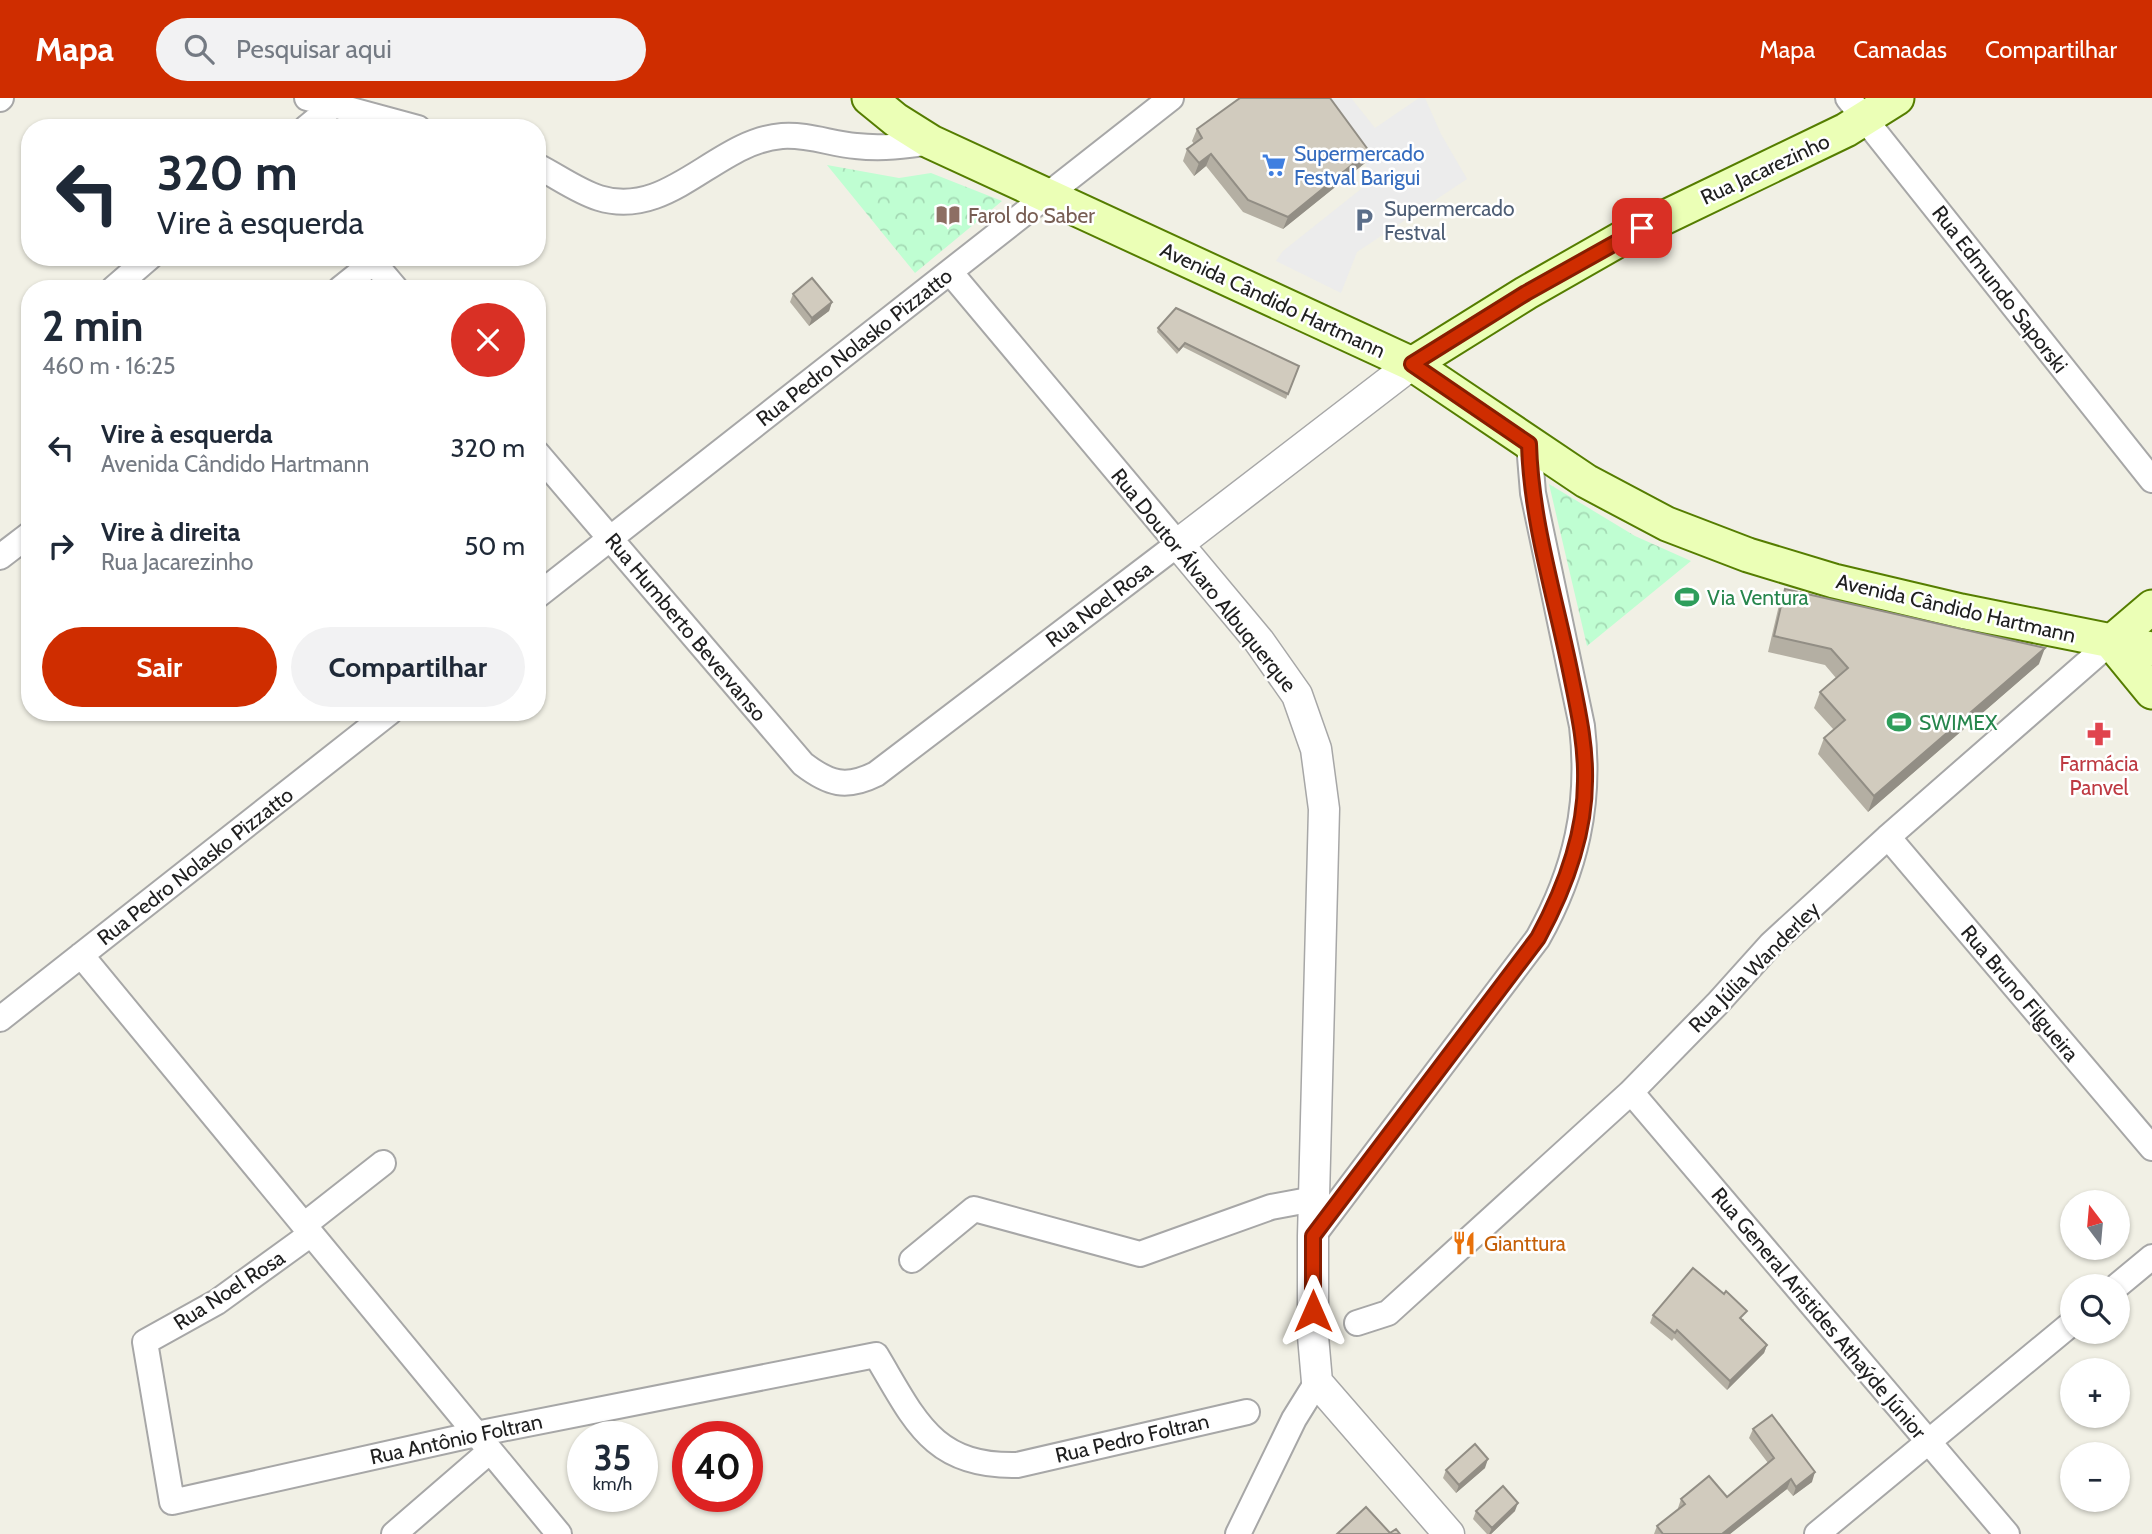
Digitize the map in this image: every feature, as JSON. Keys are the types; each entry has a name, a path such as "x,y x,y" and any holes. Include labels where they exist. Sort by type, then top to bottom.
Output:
{"main road":[{"name":"Avenida Cândido Hartmann","path":"869,98 896,120 931,142 1412,364 1586,481 1667,524 1748,555 1896,597 2152,649"},
{"name":"Rua Jacarezinho","path":"1412,364 1526,293 1857,109 1898,98"},
{"name":"Rua Júlia Wanderley","path":"2111,642 2152,607"},
{"path":"2111,642 2152,692"}],"street":[{"path":"307,98 385,119"},
{"name":"Rua Pedro Nolasko Pizzatto","path":"546,589 1171,98"},
{"path":"317,119 334,105"},
{"name":"Rua Edmundo Saporski","path":"1857,109 2152,480"},
{"path":"546,171 597,198 631,201 651,198 729,153 764,138 801,136 876,148 931,142"},
{"path":"123,280 140,266"},
{"path":"350,280 366,266"},
{"name":"Rua Doutor Álvaro Albuquerque","path":"950,272 1278,665 1297,695 1316,749 1324,809 1313,1236 1313,1336 1317,1382"},
{"name":"Rua Noel Rosa","path":"847,784 876,774 1412,364"},
{"path":"1313,1236 1538,938 1563,888 1574,854 1586,784 1584,746 1533,493 1529,444"},
{"name":"Rua Humberto Bevervanso","path":"546,463 803,764 817,774 847,784"},
{"path":"0,557 21,541"},
{"name":"Rua Júlia Wanderley","path":"1357,1323 1388,1313 1631,1092 1771,944 1888,837 2111,642"},
{"name":"Rua Pedro Nolasko Pizzatto","path":"0,1019 379,721"},
{"name":"Rua Bruno Filgueira","path":"1888,837 2152,1148"},
{"path":"81,955 558,1534"},
{"name":"Rua General Aristides Athaýde Júnior","path":"1631,1092 2007,1534"},
{"name":"Rua Noel Rosa","path":"145,1342 216,1302 308,1230 383,1163"},
{"path":"912,1260 974,1209 1140,1254 1271,1207 1314,1199"},
{"path":"2130,1275 2152,1257"},
{"path":"1817,1534 2060,1333"},
{"name":"Rua Antônio Foltran","path":"145,1342 172,1502 483,1442 876,1355 930,1438 949,1452 972,1462 994,1466 1017,1465"},
{"path":"1238,1534 1294,1419 1317,1382 1449,1534"},
{"name":"Rua Pedro Foltran","path":"1017,1465 1247,1412"},
{"path":"394,1534 483,1442"}],"green space":[{"path":"827,165 899,178 931,173 1002,201 915,273"},
{"path":"1549,484 1635,536 1691,561 1587,646"}],"shaded area":[{"name":"Supermercado Festval","path":"1316,98 1351,98 1375,128 1419,98 1425,98 1441,134 1467,179 1357,252 1341,293 1276,261 1283,251 1361,189 1369,174 1365,163"}],"building":[{"name":"Supermercado Festval Barigui","path":"1240,98 1330,98 1369,151 1288,217 1248,200 1211,154 1199,163 1187,149 1202,138 1197,129"},
{"path":"812,278 832,302 812,318 793,294"},
{"path":"1176,308 1299,366 1288,394 1185,343 1179,350 1158,328"},
{"name":"SWIMEX","path":"1785,589 2045,648 1874,796 1824,738 1845,720 1820,692 1848,668 1831,649 1774,636"},
{"path":"1693,1268 1724,1294 1726,1291 1747,1311 1740,1318 1767,1345 1730,1381 1677,1330 1675,1333 1653,1315"},
{"path":"1772,1415 1815,1472 1796,1487 1791,1479 1722,1534 1663,1534 1657,1526 1685,1504 1681,1499 1709,1476 1727,1497 1774,1458 1753,1429"},
{"path":"1475,1444 1488,1459 1459,1485 1446,1470"},
{"path":"1503,1486 1518,1503 1492,1528 1476,1511"},
{"path":"1366,1507 1390,1533 1396,1529 1400,1534 1337,1534"}],"place":[{"name":"Supermercado Festval Barigui","path":"1274,165"},
{"name":"Farol do Saber","path":"948,215"},
{"name":"Supermercado Festval","path":"1364,220"},
{"name":"Via Ventura","path":"1687,597"},
{"name":"SWIMEX","path":"1899,722"},
{"name":"Farmácia Panvel","path":"2099,734"},
{"name":"Gianttura","path":"1464,1243"}],"route":[{"path":"1313,1311 1313,1236 1538,938 1563,888 1574,854 1586,784 1582,726 1533,493 1529,444 1412,364 1526,293 1642,228"}]}
